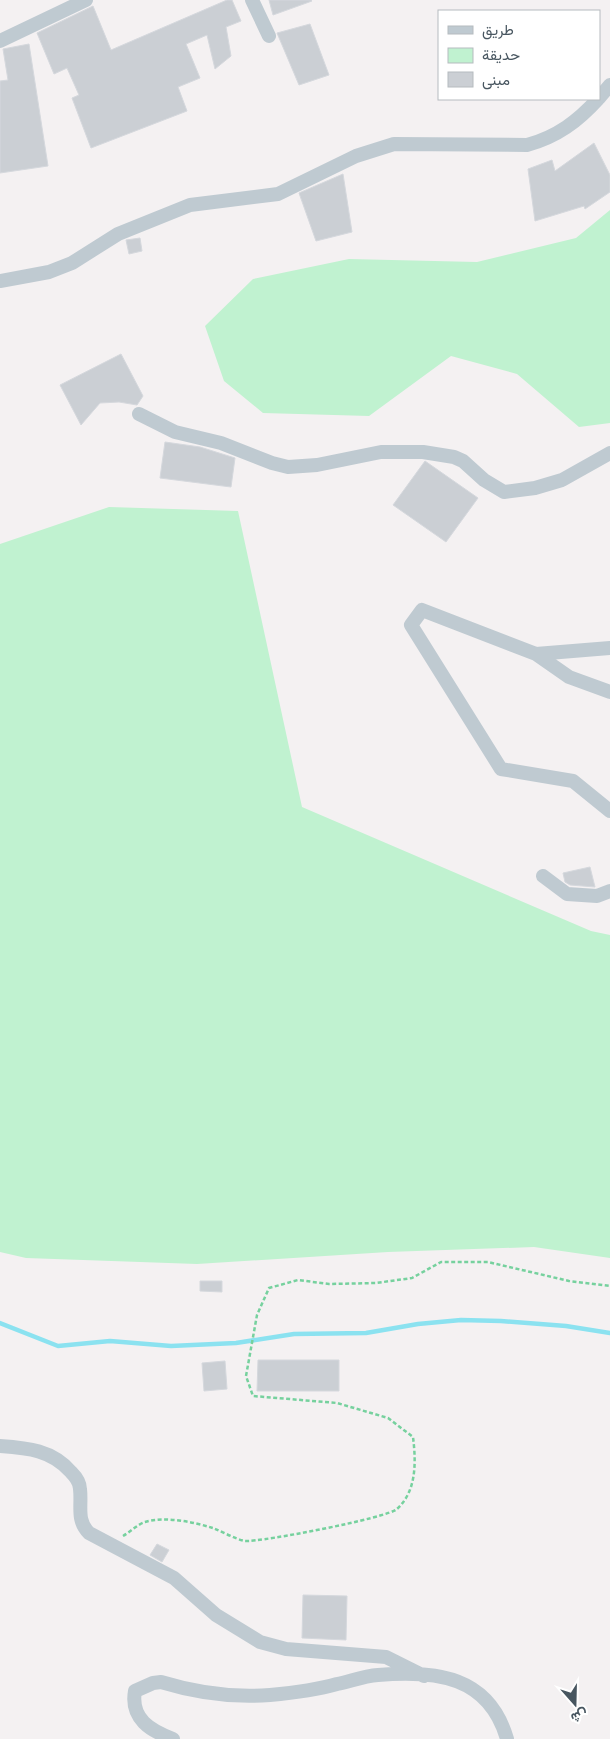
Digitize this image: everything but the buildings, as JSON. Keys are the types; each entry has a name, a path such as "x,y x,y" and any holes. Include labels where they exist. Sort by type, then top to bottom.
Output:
{"street":[{"path":"0,41 86,0"},
{"path":"252,0 269,36"},
{"path":"600,96 610,85"},
{"path":"0,281 56,269 72,263 118,234 184,207 201,202 278,194 356,156 394,144 527,145 542,141 566,129 596,100"},
{"path":"139,414 175,432 221,443 272,463 288,466 317,464 381,452 407,451 446,455 463,461 484,480 504,492 535,488 562,480 610,453"},
{"path":"610,692 568,677 536,654 422,610 412,625 501,769 573,781 610,812"},
{"path":"536,654 610,648"},
{"path":"543,876 567,894 597,896 610,891"},
{"path":"0,1446 21,1447 47,1453 64,1464 76,1478 80,1487 80,1521 89,1533 174,1578 216,1615 260,1642 286,1649 386,1657 424,1676"},
{"path":"173,1739 154,1732 145,1726 134,1698 135,1691 145,1685 161,1682 214,1694 252,1696 336,1685 378,1675 449,1678 470,1687 486,1698 502,1721 507,1739"}],"path":[{"path":"111,1544 145,1522 174,1519 210,1528 245,1541 366,1520 397,1509 414,1483 415,1456 413,1437 388,1418 337,1403 252,1396 246,1376 257,1315 269,1288 298,1280 329,1284 376,1283 412,1278 441,1262 488,1262 569,1281 610,1286"}],"green space":[{"path":"610,210 610,423 579,427 517,374 451,356 369,416 263,413 224,381 205,326 253,279 349,259 477,262 576,238"},
{"path":"109,507 238,511 302,807 591,931 610,935 610,1258 534,1247 388,1252 197,1264 26,1258 0,1252 0,544"}],"waterway":[{"path":"0,1323 58,1346 110,1341 171,1346 236,1343 294,1334 366,1333 418,1324 461,1320 566,1326 610,1333"}]}
